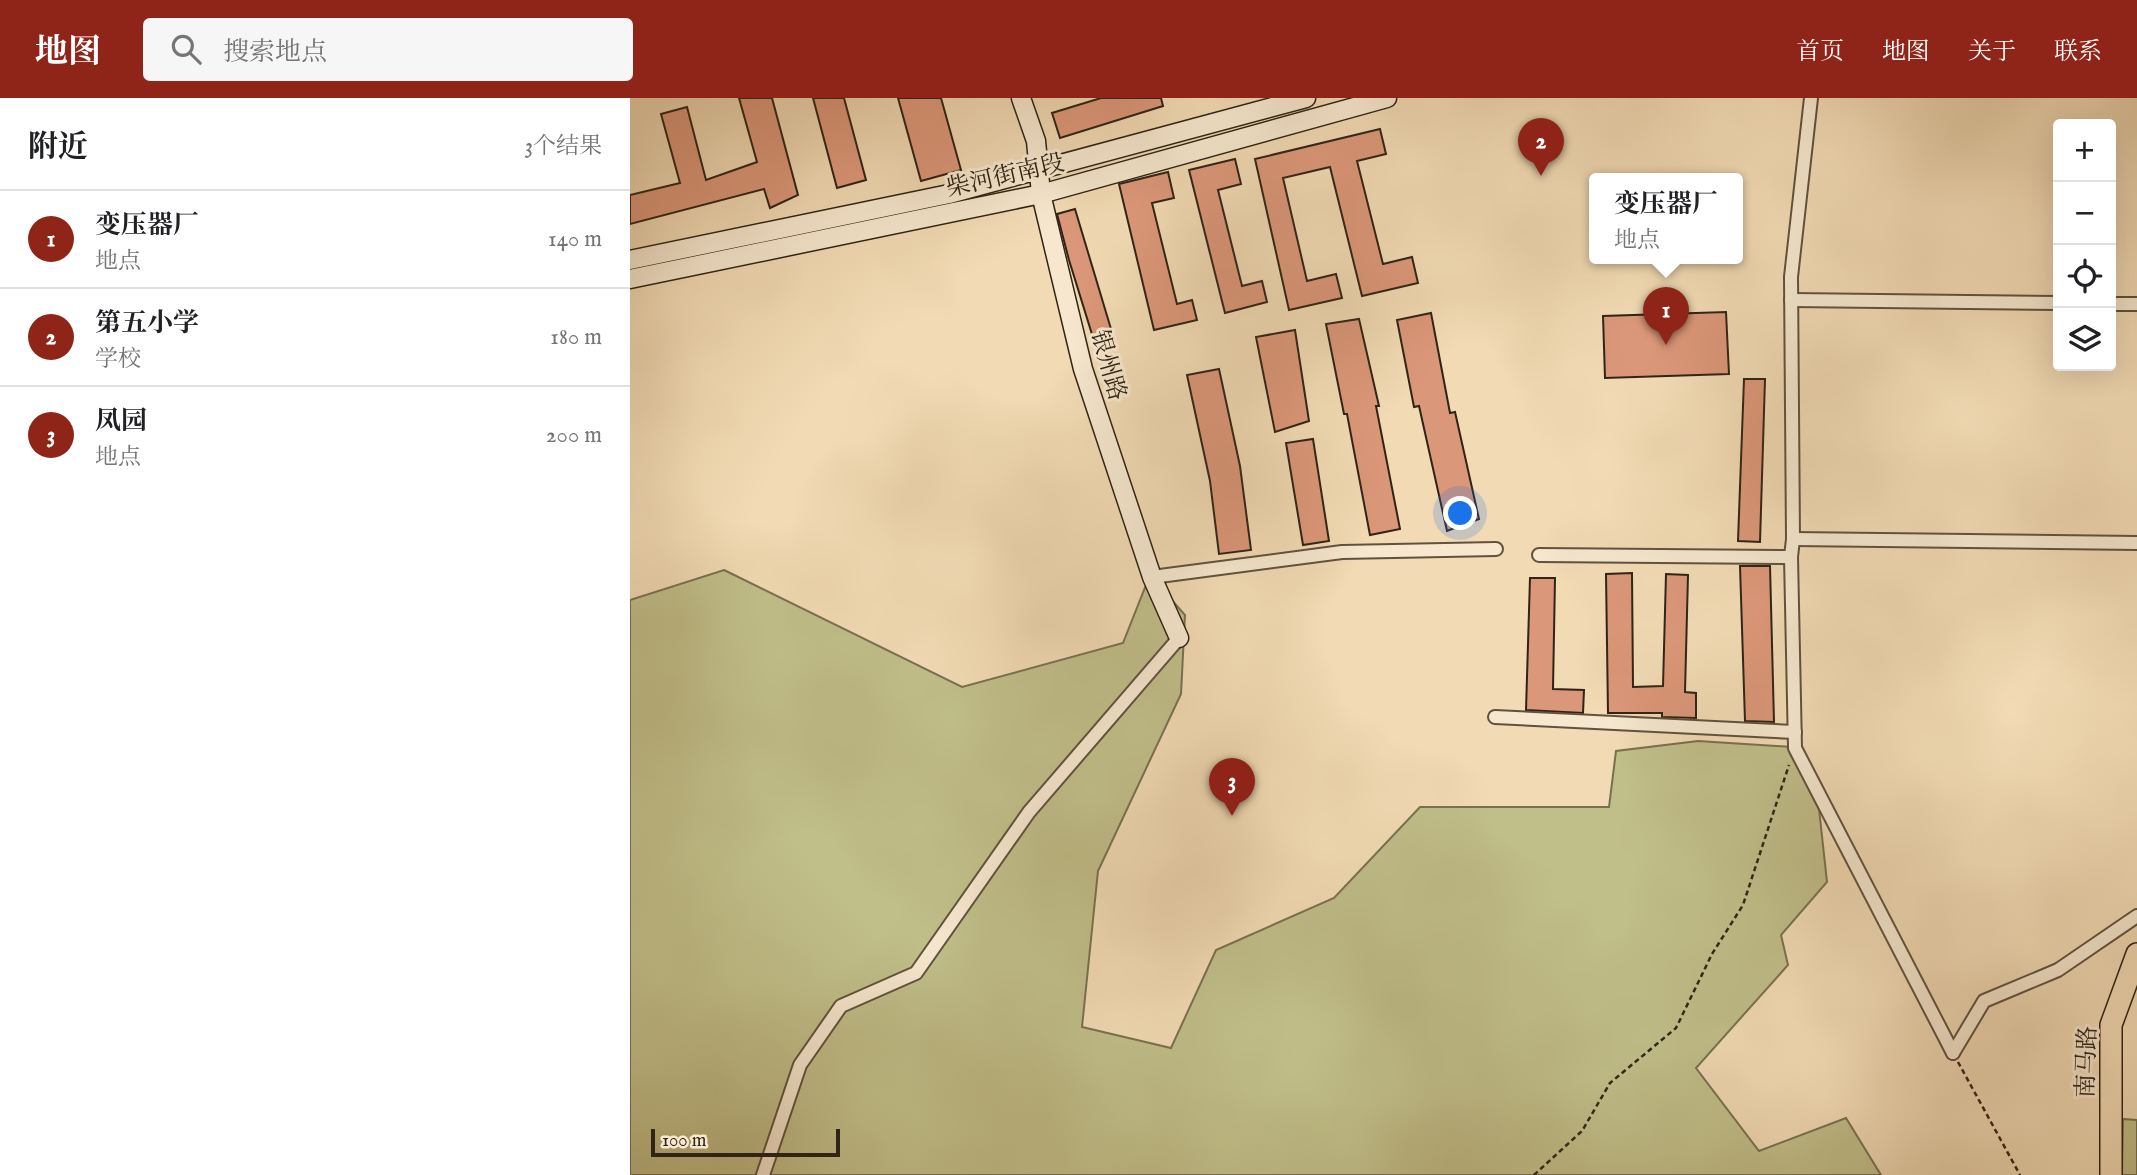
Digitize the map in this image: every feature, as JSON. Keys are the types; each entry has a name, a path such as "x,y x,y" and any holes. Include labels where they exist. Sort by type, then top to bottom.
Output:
{"main road":[{"name":"银州路","path":"1021,98 1036,141 1041,194 1083,369 1152,577 1179,638"},
{"name":"柴河街南段","path":"630,260 949,194 1306,98"},
{"name":"柴河街南段","path":"630,279 1041,194 1387,98"},
{"name":"南马路","path":"2111,1175 2111,1025 2137,954"}],"street":[{"path":"1811,98 1791,277 1791,557 1795,748 1953,1053"},
{"path":"1791,300 2053,303"},
{"path":"2116,304 2137,304"},
{"path":"1793,539 2137,543"},
{"path":"1152,577 1342,552 1496,549"},
{"path":"1539,555 1791,557"},
{"path":"763,1175 800,1065 841,1006 916,973 1029,812 1179,638"},
{"path":"1495,717 1795,732"},
{"path":"1953,1053 1983,1000 2057,970 2137,916"}],"path":[{"path":"1534,1175 1581,1131 1610,1083 1676,1028 1712,954 1743,905 1795,748"},
{"path":"1953,1053 2020,1175"}],"shaded area":[{"path":"724,570 962,687 1123,643 1150,575 1185,615 1181,694 1098,871 1082,1027 1171,1048 1216,950 1334,898 1420,807 1609,807 1616,751 1698,741 1792,747 1819,809 1827,882 1781,935 1788,965 1696,1068 1759,1151 1846,1118 1881,1175 630,1175 630,600"},
{"path":"2123,1119 2137,1120 2137,1175 2122,1175"}],"building":[{"path":"739,98 772,98 798,195 770,208 764,189 630,224 630,195 680,183 661,114 687,107 706,180 757,162"},
{"path":"813,98 844,98 866,180 837,188"},
{"path":"898,98 941,98 961,170 921,181"},
{"path":"1101,98 1161,98 1163,106 1060,138 1052,113"},
{"path":"1380,129 1386,154 1357,161 1383,264 1412,257 1418,283 1362,296 1330,167 1283,178 1307,281 1336,274 1342,298 1289,310 1255,159"},
{"path":"1235,159 1241,184 1218,190 1242,286 1262,281 1267,302 1225,313 1189,170"},
{"path":"1168,172 1174,198 1152,203 1177,304 1192,300 1197,320 1154,330 1119,184"},
{"path":"1075,209 1114,339 1095,344 1057,214"},
{"path":"1726,312 1729,374 1605,378 1603,316"},
{"path":"1431,313 1450,413 1455,412 1479,519 1447,531 1419,406 1414,407 1397,320"},
{"path":"1359,319 1379,406 1376,406 1400,529 1370,535 1347,414 1344,414 1326,324"},
{"path":"1295,330 1309,421 1275,432 1256,337"},
{"path":"1219,369 1240,466 1251,550 1219,554 1210,481 1187,375"},
{"path":"1744,379 1765,379 1760,542 1738,541"},
{"path":"1313,439 1329,541 1303,545 1286,443"},
{"path":"1740,566 1770,566 1774,722 1745,721"},
{"path":"1632,573 1633,687 1663,686 1666,574 1688,575 1685,692 1696,693 1696,718 1662,717 1662,713 1608,713 1606,574"},
{"path":"1530,578 1555,578 1553,689 1584,690 1583,713 1526,710"}],"place":[{"name":"第五小学","path":"1541,176"},
{"name":"变压器厂","path":"1666,345"},
{"name":"凤园","path":"1232,816"}]}
